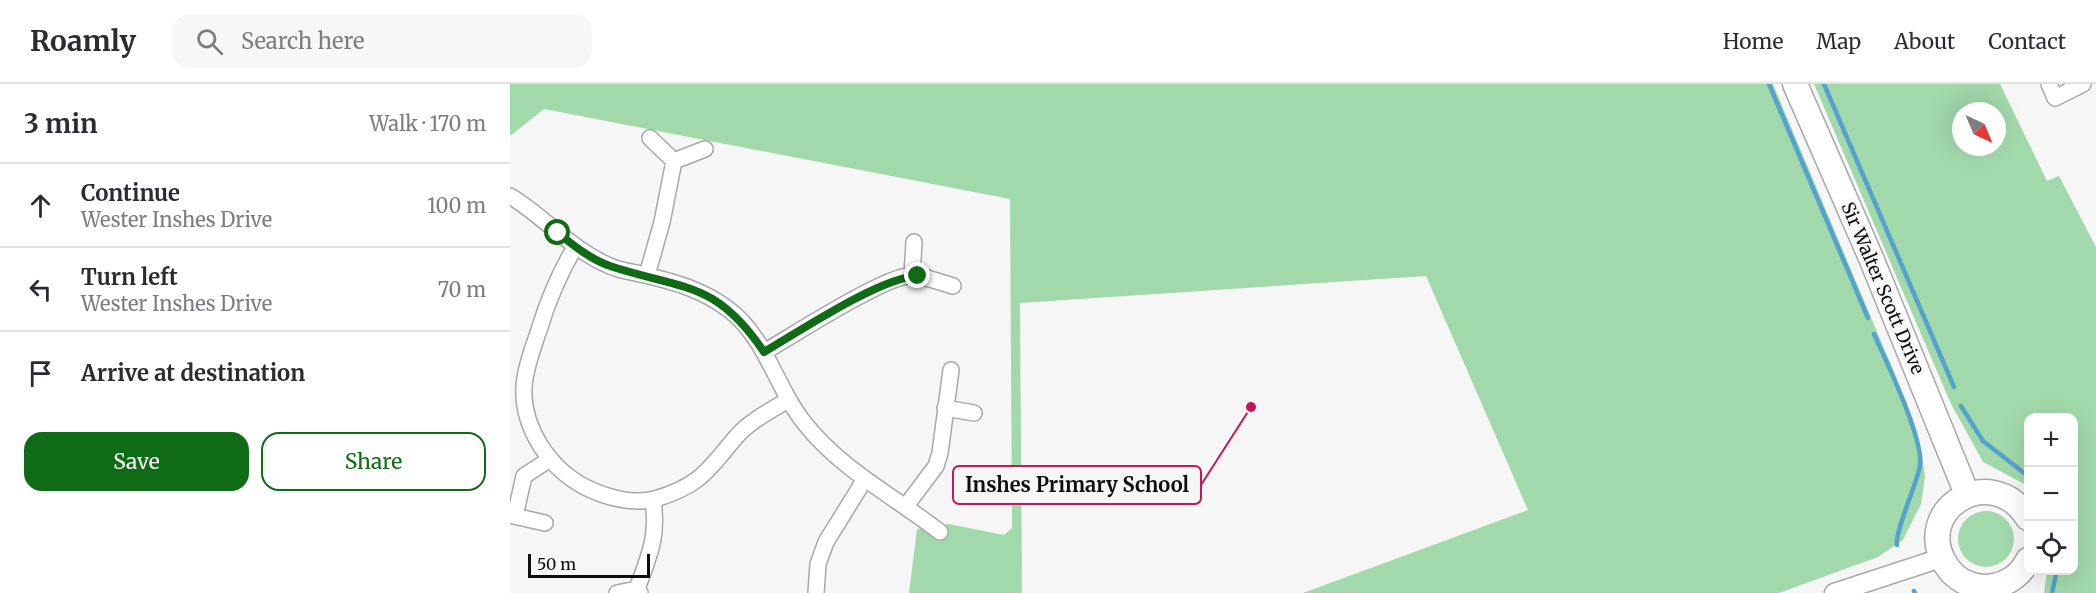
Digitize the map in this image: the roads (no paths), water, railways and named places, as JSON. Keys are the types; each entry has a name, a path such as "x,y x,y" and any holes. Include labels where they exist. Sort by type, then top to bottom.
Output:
{"main road":[{"name":"Sir Walter Scott Drive","path":"1795,84 1879,278 1967,494"},
{"path":"2024,512 2010,498 1996,492 1982,491 1967,494 1954,502 1941,521 1937,543 1941,558 1949,571 1969,584 2008,588 2024,566"}],"street":[{"path":"2049,84 2055,98 2083,84"},
{"path":"650,138 674,160"},
{"path":"674,160 705,149"},
{"path":"647,275 662,222 674,160"},
{"path":"510,196 526,205 576,247 611,267 689,287 716,301 748,328 764,352 788,400 820,442 838,460 940,532"},
{"path":"912,276 914,242"},
{"path":"576,247 552,289 528,362 524,387 526,411 537,440 550,459 573,481 594,491 620,499 653,500 679,490 702,477 752,423 788,400"},
{"path":"764,352 878,287 905,276 953,286"},
{"path":"906,506 936,466 940,453 951,370"},
{"path":"945,408 974,413"},
{"path":"545,523 513,515 524,476 550,459"},
{"path":"816,593 818,564 826,542 865,479"},
{"path":"617,593 639,591 655,536 653,500"},
{"path":"1833,593 1941,558"}],"waterway":[{"path":"1769,84 1868,318"},
{"path":"1824,84 1954,387"},
{"path":"1874,334 1903,400 1920,454 1920,466 1899,530 1897,545"},
{"path":"1961,406 1983,441 2024,473"},
{"path":"2052,593 2056,575"}],"place":[{"name":"Inshes Primary School","path":"1251,407"}]}
